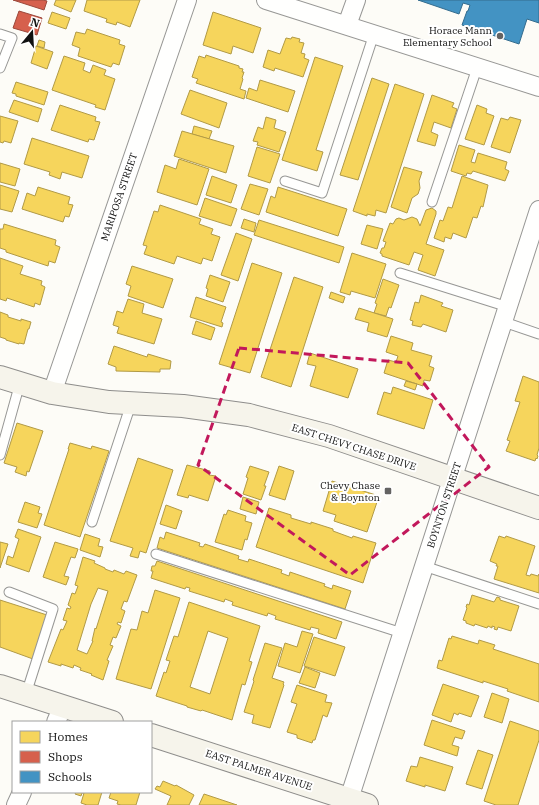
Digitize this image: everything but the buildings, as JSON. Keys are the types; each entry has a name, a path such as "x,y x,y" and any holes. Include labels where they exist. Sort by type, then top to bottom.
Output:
{"main road":[{"name":"EAST CHEVY CHASE DRIVE","path":"10,380 52,393 108,402 183,406 249,416 329,436 539,508"},
{"path":"0,686 26,694 59,714 105,721"},
{"name":"EAST PALMER AVENUE","path":"152,735 358,802"}],"street":[{"name":"MARIPOSA STREET","path":"52,393 187,0"},
{"path":"266,0 539,87"},
{"path":"347,25 356,0"},
{"name":"BOYNTON STREET","path":"358,802 402,632 453,479 539,210"},
{"path":"16,805 22,793"}],"lane":[{"path":"0,34 12,38 0,68"},
{"path":"285,181 322,193 374,34"},
{"path":"432,202 477,68"},
{"path":"400,273 506,315 539,334"},
{"path":"0,455 10,380"},
{"path":"92,522 131,403"},
{"path":"156,554 402,632"},
{"path":"424,566 539,604"},
{"path":"9,592 53,609 26,694"}],"highlighted area":[{"path":"239,348 408,363 489,467 350,575 198,465"}],"place":[{"name":"Horace Mann Elementary School","path":"500,36"},
{"name":"Chevy Chase & Boynton","path":"388,491"}]}
